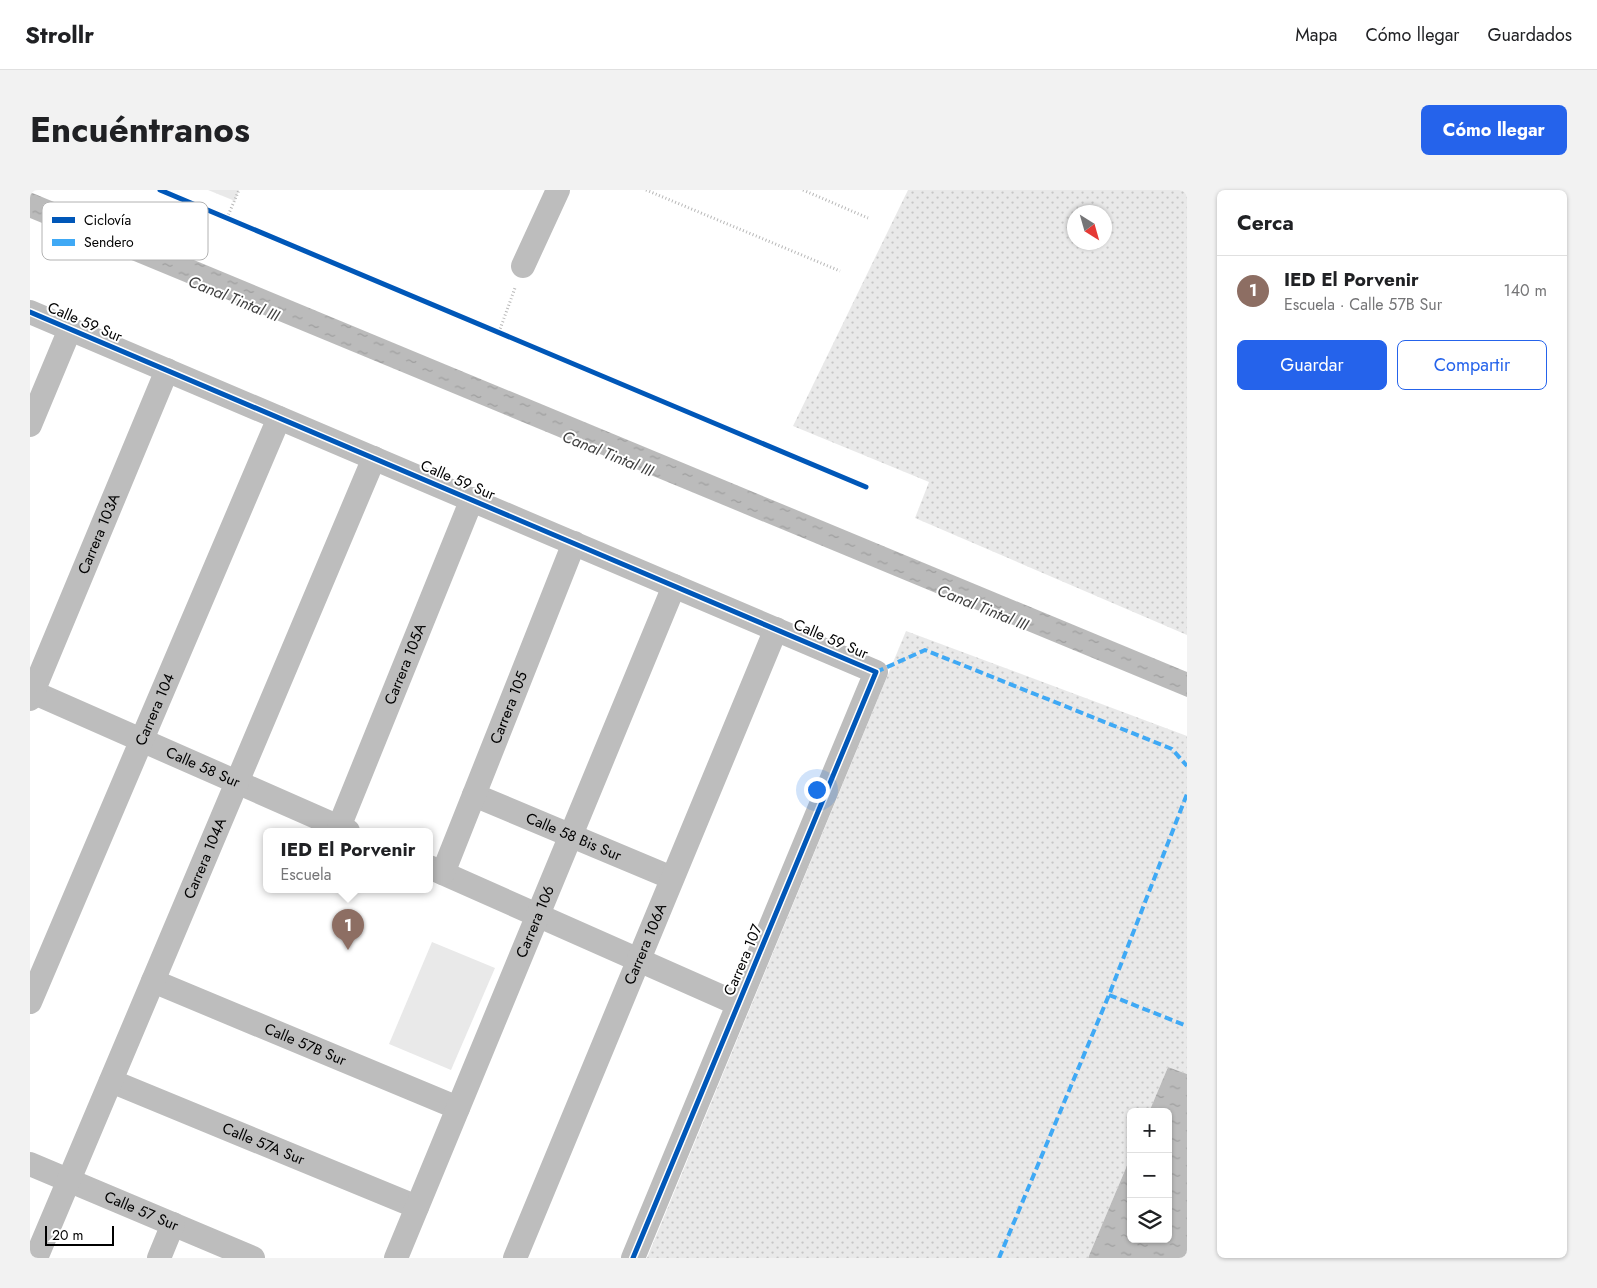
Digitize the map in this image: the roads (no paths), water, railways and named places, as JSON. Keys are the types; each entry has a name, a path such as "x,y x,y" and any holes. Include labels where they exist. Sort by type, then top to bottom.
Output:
{"street":[{"path":"523,266 558,190"},
{"name":"Calle 59 Sur","path":"30,312 876,672"},
{"path":"30,425 70,329"},
{"name":"Carrera 103A","path":"31,694 166,370"},
{"name":"Carrera 104","path":"30,1002 279,418"},
{"name":"Carrera 104A","path":"36,1258 374,458"},
{"name":"Carrera 105A","path":"344,828 472,499"},
{"name":"Carrera 105","path":"436,870 474,795 574,543"},
{"name":"Carrera 106","path":"396,1258 674,586"},
{"name":"Carrera 106A","path":"515,1258 776,629"},
{"name":"Carrera 107","path":"633,1258 876,672"},
{"name":"Calle 58 Sur","path":"31,694 142,740 342,828"},
{"name":"Calle 58 Bis Sur","path":"474,795 672,878"},
{"path":"436,870 738,1004"},
{"name":"Calle 57B Sur","path":"153,981 458,1108"},
{"name":"Calle 57A Sur","path":"111,1081 417,1207"},
{"name":"Calle 57 Sur","path":"30,1164 253,1258"},
{"path":"159,1258 173,1224"}],"water":[{"path":"30,192 54,202 42,202 42,223 30,218"},
{"name":"Canal Tintal III","path":"131,260 194,260 1187,672 1187,697"},
{"path":"1168,1067 1187,1074 1187,1258 1088,1258 1127,1165 1127,1243 1172,1243 1172,1108 1151,1108"}],"place":[{"name":"IED El Porvenir","path":"348,950"}]}
